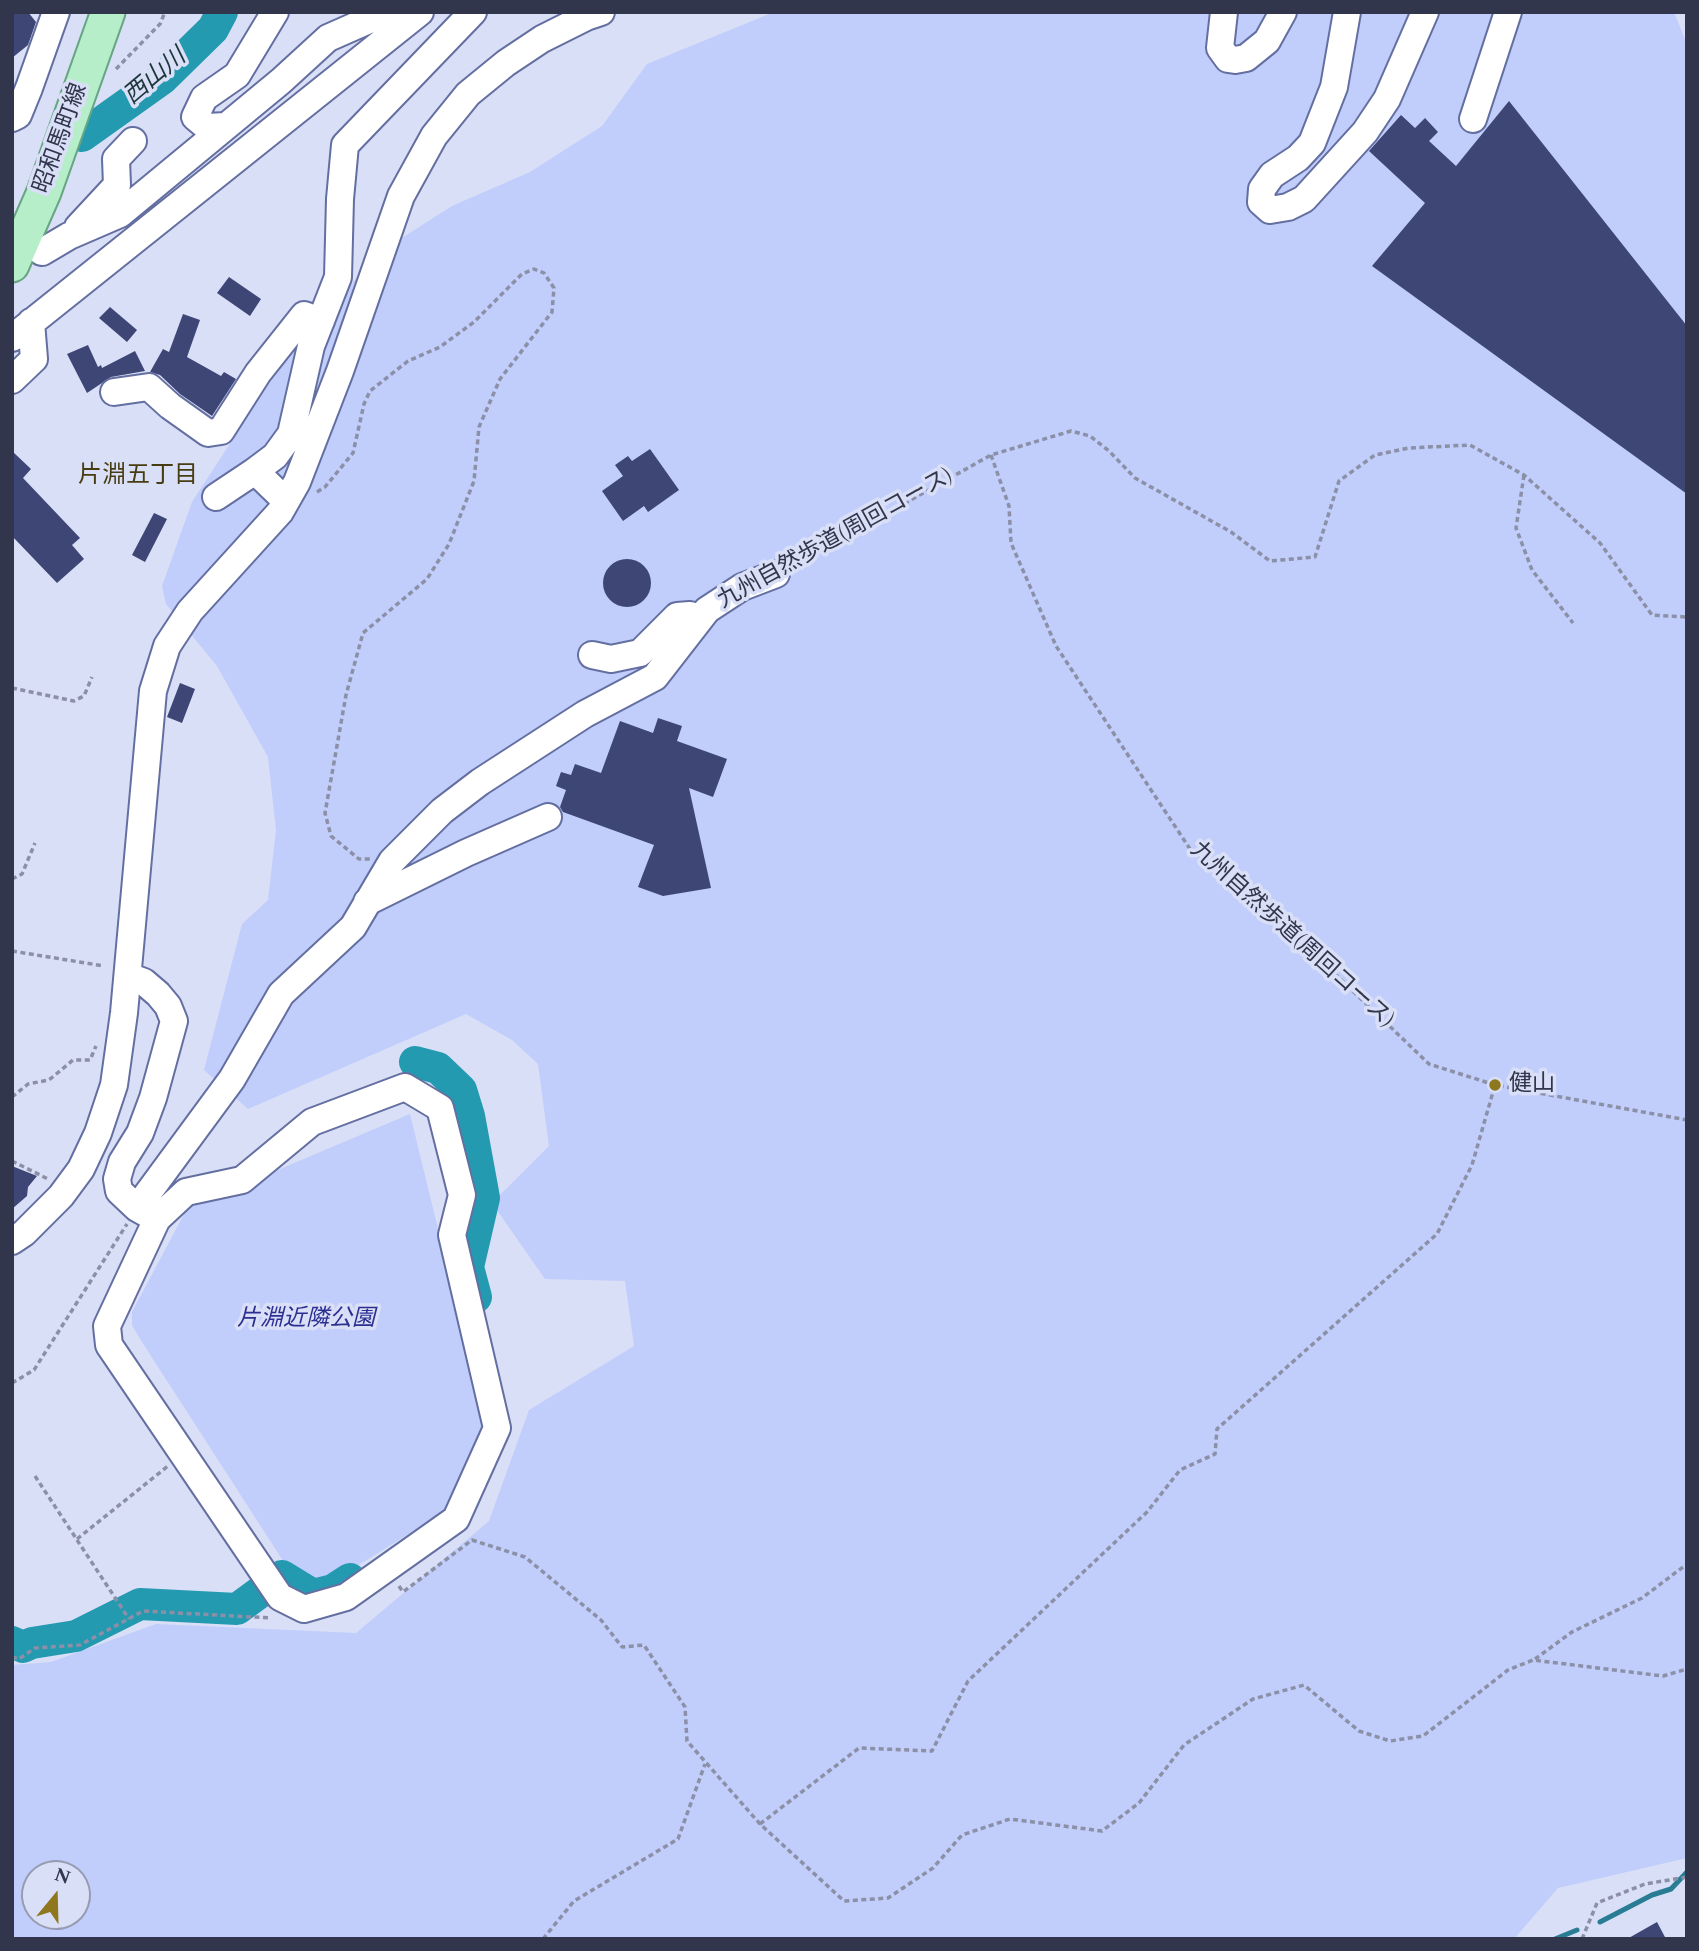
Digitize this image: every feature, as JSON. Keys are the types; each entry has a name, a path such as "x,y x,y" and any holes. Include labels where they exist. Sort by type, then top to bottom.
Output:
{"main road":[{"name":"昭和馬町線","path":"12,207 58,93 86,12"},
{"name":"昭和馬町線","path":"12,265 44,192 108,12"}],"street":[{"path":"12,118 18,115 56,12"},
{"path":"226,126 207,127 195,117 204,98 237,75 275,12"},
{"path":"42,252 69,236 120,214 328,38 387,12"},
{"path":"12,380 34,359 22,330 420,12"},
{"path":"216,497 275,456 291,434 311,346 338,277 340,198 345,145 473,12"},
{"path":"12,1241 24,1233 61,1196 81,1168 98,1133 114,1085 124,1013 116,971 153,691 167,646 190,611 280,512 297,482 340,371 401,196 434,136 468,94 506,63 542,39 601,12"},
{"path":"1224,12 1220,48 1228,59 1235,60 1246,58 1267,41 1283,12"},
{"path":"1347,12 1334,87 1312,143 1298,158 1272,175 1262,189 1261,202 1270,210 1288,207 1304,199 1365,132 1387,99 1424,12"},
{"path":"1473,119 1508,12"},
{"path":"12,67 29,88"},
{"path":"69,236 117,185 116,159 133,141"},
{"path":"114,391 149,387 208,433 221,431 258,373 304,316 321,321"},
{"path":"255,471 286,501"},
{"name":"九州自然歩道(周回コース)","path":"147,1214 232,1079 281,994 353,927 392,861 442,811 480,782 585,714 655,677 707,611 742,587 776,574"},
{"path":"592,655 611,659 640,653 677,617 690,615 700,618"},
{"path":"367,902 466,853 548,817"},
{"path":"116,971 144,982 158,994 168,1006 174,1021 166,1056 141,1133 122,1162 117,1179 119,1191 147,1214"},
{"path":"405,1087 440,1108 461,1195 452,1235 497,1428 456,1519 346,1597 304,1609 280,1597 109,1345 107,1326 147,1214 186,1192 242,1180 312,1122 405,1087"}],"path":[{"path":"116,69 160,24 165,12"},
{"path":"286,501 299,502 325,487 353,453 364,404 370,391 384,378 408,361 440,346 474,322 523,274 534,269 544,273 554,288 552,312 500,379 479,427 474,481 449,544 427,579 363,633 346,695 325,813 331,836 359,859 392,861"},
{"path":"991,455 1057,433 1071,431 1090,436 1135,478 1231,532 1270,561 1315,557 1339,481 1375,455 1409,448 1470,445 1524,475 1600,543 1652,615 1687,617"},
{"name":"九州自然歩道(周回コース)","path":"776,574 991,455 1009,506 1011,543 1056,646 1191,849 1310,950 1429,1064 1495,1084 1687,1120"},
{"path":"1524,475 1516,528 1532,570 1573,623"},
{"path":"12,688 74,701 84,696 92,677"},
{"path":"12,879 22,874 35,843"},
{"path":"12,951 116,971"},
{"path":"12,1097 28,1084 49,1080 73,1060 90,1060 105,1024 124,1013"},
{"path":"760,1824 859,1748 932,1751 968,1681 1147,1512 1180,1470 1215,1454 1217,1429 1437,1234 1472,1165 1495,1084"},
{"path":"12,1161 46,1177 61,1196"},
{"path":"12,1383 34,1370 147,1214"},
{"path":"77,1539 184,1453"},
{"path":"35,1475 129,1619"},
{"path":"387,1569 403,1592 472,1540 525,1557 601,1620 622,1647 644,1644 685,1707 687,1741 760,1824 844,1901 888,1898 933,1868 962,1835 1010,1819 1102,1831 1139,1803 1184,1745 1253,1699 1304,1685 1359,1731 1390,1741 1423,1736 1508,1671 1533,1660 1572,1632 1642,1598 1687,1564"},
{"path":"12,1657 19,1659 35,1648 80,1645 144,1611 294,1619 304,1609"},
{"path":"1533,1660 1663,1676 1687,1669"},
{"path":"542,1939 574,1901 678,1839 706,1763"},
{"path":"1582,1939 1597,1903 1644,1884 1687,1877"}],"green space":[{"path":"774,12 1674,12 1687,45 1687,1858 1558,1888 1514,1939 12,1939 12,1665 51,1662 156,1624 356,1633 489,1521 529,1410 634,1346 625,1281 545,1279 492,1203 549,1146 538,1064 512,1040 466,1014 248,1109 204,1070 242,924 268,900 276,830 268,757 217,666 166,604 162,586 192,502 289,353 380,252 452,206 530,172 602,126 647,64"},
{"name":"片淵近隣公園","path":"410,1114 486,1426 450,1508 333,1581 309,1582 289,1570 140,1339 132,1325 132,1312 191,1201 240,1186"}],"building":[{"path":"12,12 28,12 36,22 28,45 12,58"},
{"path":"1509,101 1687,326 1687,494 1372,266 1425,203 1369,151 1401,115 1415,128 1425,118 1438,132 1429,141 1456,166"},
{"path":"229,277 261,299 250,316 217,293"},
{"path":"110,307 137,330 127,342 99,318"},
{"path":"183,314 200,320 187,357 221,376 224,372 236,379 212,416 180,394 160,375 150,372 163,349 169,352"},
{"path":"88,345 98,367 101,365 102,368 135,351 145,371 111,377 87,393 67,354"},
{"path":"650,449 679,490 648,512 644,506 623,521 602,491 623,476 615,465 628,456 632,461"},
{"path":"12,451 31,469 23,478 80,538 72,545 84,559 57,583 12,536"},
{"path":"154,513 167,519 145,562 132,555"},
{"path":"627,559 644,566 651,583 644,600 627,607 610,600 603,583 610,566"},
{"path":"180,683 195,689 182,723 167,717"},
{"path":"658,718 682,726 677,741 727,759 713,797 689,788 711,888 663,896 638,887 654,845 563,812 560,807 566,790 556,786 561,772 571,775 575,764 601,773 620,721 653,733"},
{"path":"12,1166 37,1176 28,1187 27,1196 12,1209"},
{"path":"1657,1922 1666,1939 1627,1939"}],"waterway":[{"name":"西山川","path":"82,136 162,79 213,29 222,12"},
{"path":"415,1062 438,1068 461,1090 469,1116 484,1198 468,1267 476,1297"},
{"path":"12,1642 23,1647 76,1636 140,1604 237,1609 282,1576 313,1595 333,1590 350,1579"},
{"path":"1600,1922 1652,1895 1671,1889 1687,1872"},
{"path":"1555,1939 1577,1930"}],"place":[{"name":"健山","path":"1495,1085"}],"district":[{"name":"片淵五丁目","path":"138,477"}]}
